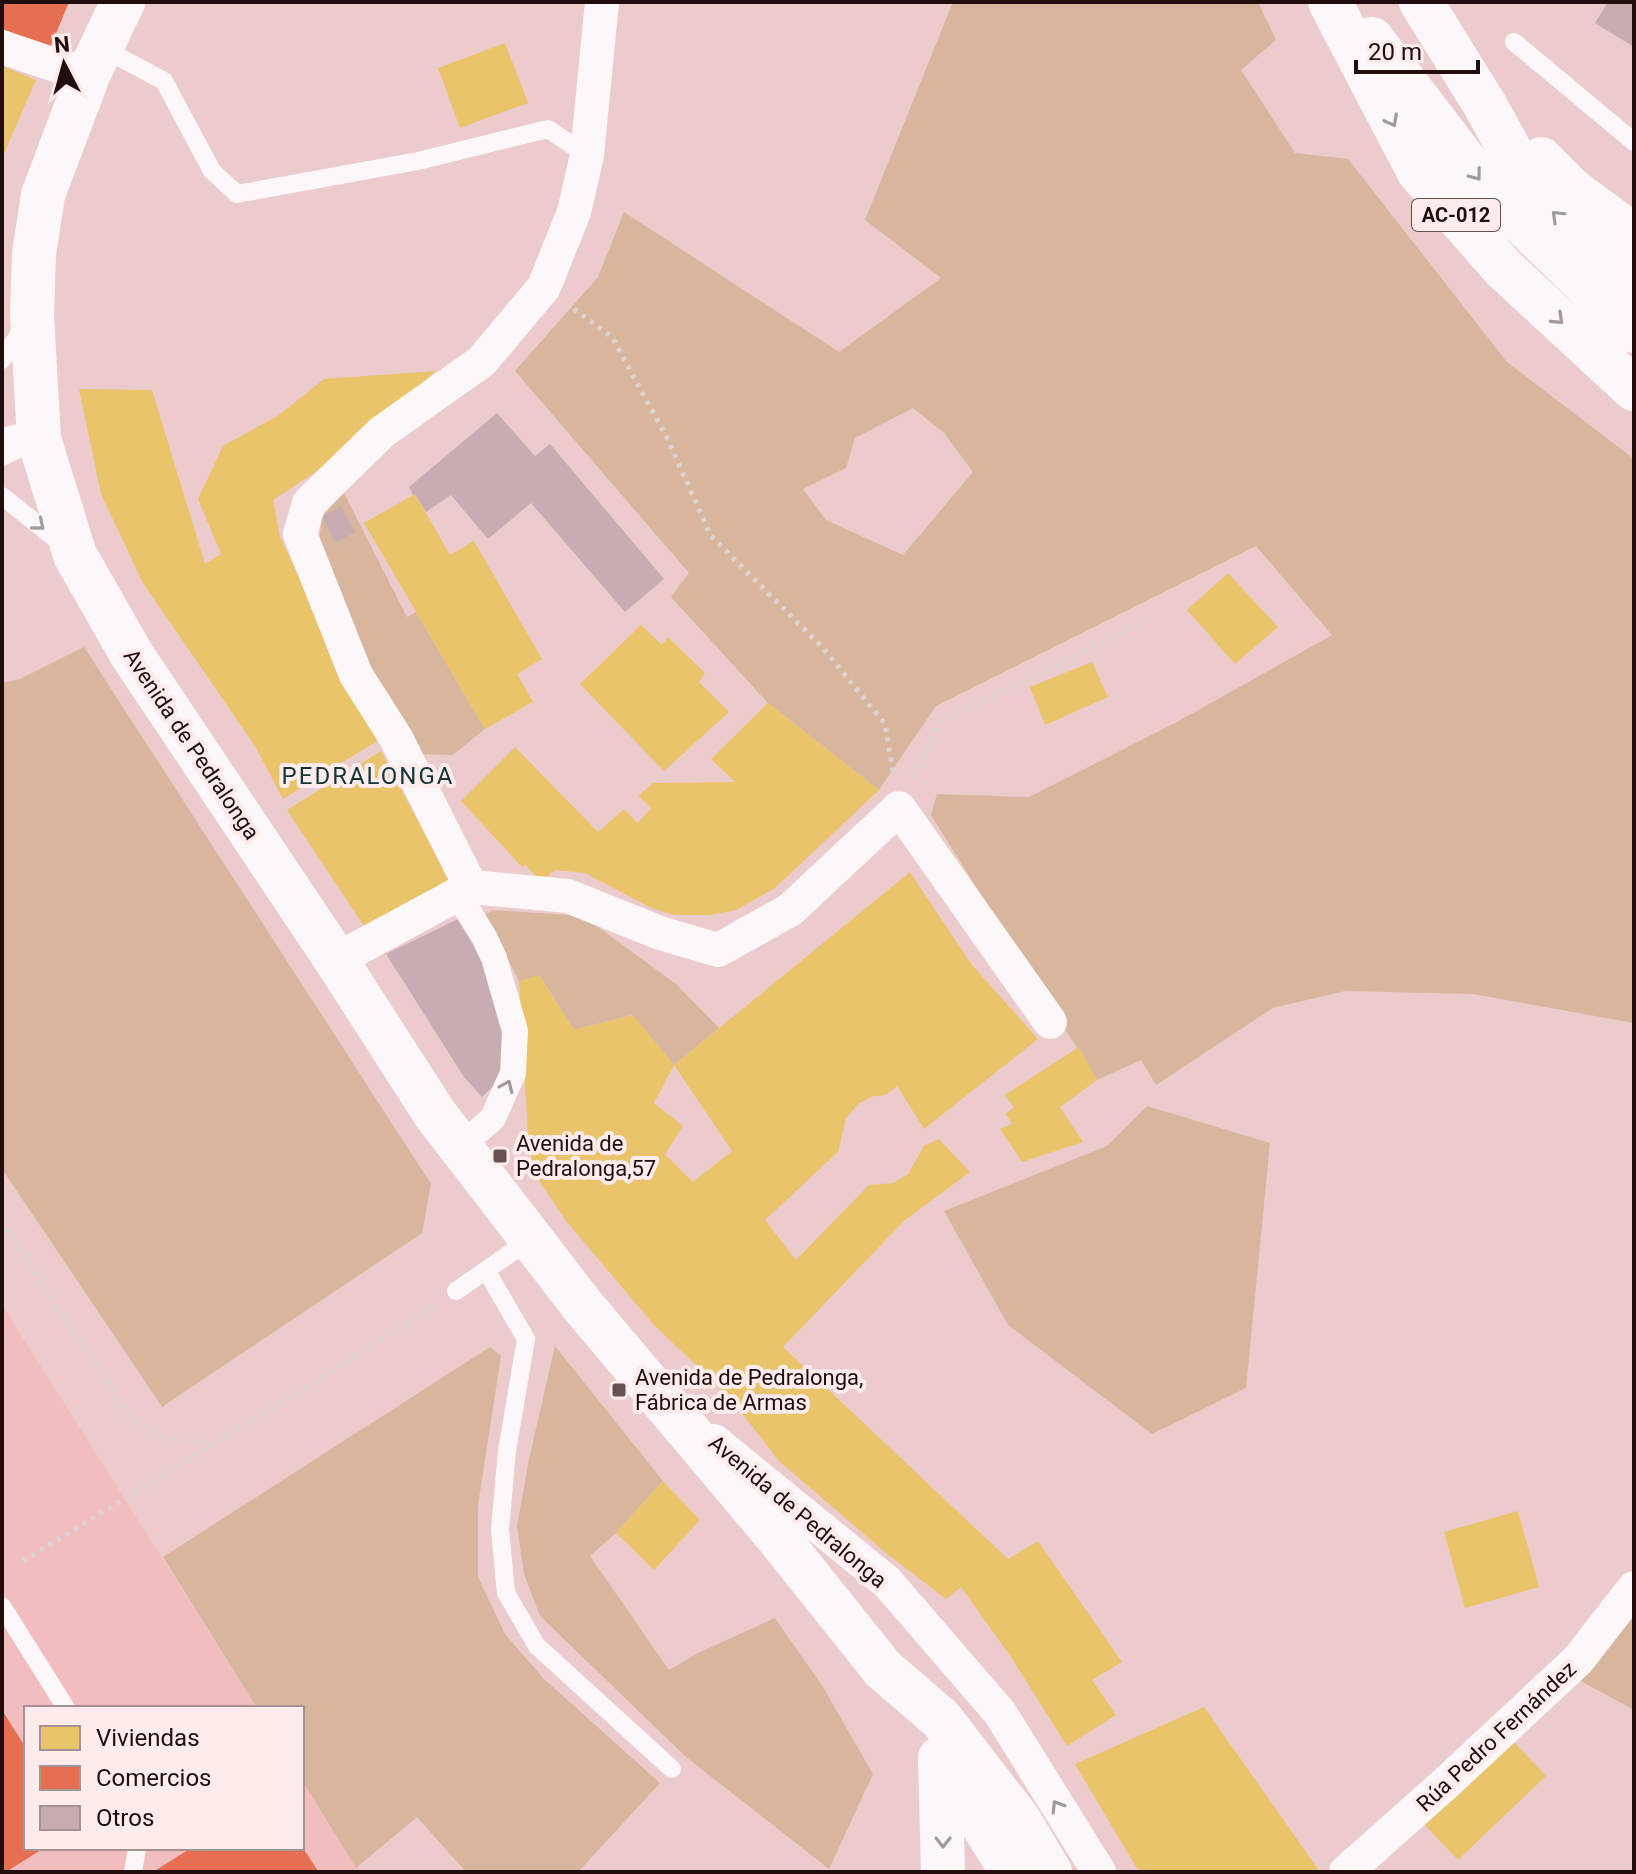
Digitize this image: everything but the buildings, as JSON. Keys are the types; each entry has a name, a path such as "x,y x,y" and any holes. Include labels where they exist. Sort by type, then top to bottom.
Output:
{"main road":[{"name":"Avenida de Pedralonga","path":"123,2 96,60 43,195 34,254 32,315 14,444 132,655 435,1114 582,1305 775,1534 883,1669 941,1719 1019,1820 1050,1872"},
{"name":"AC-012","path":"1330,2 1419,172 1503,268 1634,389"},
{"name":"AC-012","path":"1343,2 1486,188 1634,331"},
{"name":"AC-012","path":"1421,2 1485,105 1533,192 1634,289"},
{"name":"AC-012","path":"1485,105 1572,190 1634,236"},
{"path":"883,1669 1012,1872"},
{"path":"940,1755 943,1872"}],"street":[{"path":"461,1146 493,1118 513,1073 515,1031 494,958 396,738 356,675 300,534 309,503 382,432 482,361 544,287 574,212 587,155 602,2"},
{"path":"2,47 55,65 96,60"},
{"path":"336,960 465,891 568,896 660,933 718,950 790,910 899,808 1050,1022"},
{"name":"Avenida de Pedralonga","path":"655,1392 887,1582 1000,1713 1099,1872"},
{"name":"Rúa Pedro Fernández","path":"1346,1872 1578,1660 1634,1588"}],"lane":[{"path":"1514,42 1634,142"},
{"path":"96,60 164,81 212,171 237,194 418,161 548,129 587,155"},
{"path":"2,360 32,315"},
{"path":"2,496 75,555"},
{"path":"456,1291 531,1239"},
{"path":"486,1270 526,1339 507,1451 500,1530 506,1593 537,1646 672,1769"},
{"path":"2,1606 65,1706"},
{"path":"133,1872 137,1850"}],"path":[{"path":"544,287 612,337 667,438 711,536 823,648 885,724 899,808"},
{"path":"899,808 939,722 1139,625"},
{"path":"249,829 396,738"},
{"path":"2,1221 131,1419 165,1438 214,1444"},
{"path":"23,1561 456,1291"}],"shaded area":[{"path":"953,2 1258,2 1276,40 1241,70 1295,153 1348,159 1507,362 1634,459 1634,1023 1473,994 1345,991 1273,1008 1156,1085 1141,1060 1097,1080 931,815 937,794 1029,797 1175,723 1332,635 1256,546 936,706 879,790 768,703 671,597 689,573 515,371 598,277 624,212 839,352 941,278 865,220","holes":["913,408 944,433 973,472 903,555 826,520 803,489 846,468 855,438"]},
{"path":"344,493 407,617 416,612 485,729 453,755 414,754 359,649 319,541 322,517"},
{"path":"84,647 431,1184 422,1233 162,1407 2,1169 2,683 20,679"},
{"path":"493,910 583,916 676,984 719,1028 674,1065 632,1015 574,1030 540,976 519,981 485,915"},
{"path":"1147,1106 1270,1143 1246,1388 1152,1434 1008,1325 944,1211 1107,1146"},
{"path":"2,1305 256,1706 24,1706 24,1850 304,1850 304,1783 361,1872 2,1872"},
{"path":"555,1346 663,1481 616,1533 590,1556 669,1670 700,1652 775,1618 823,1687 873,1774 829,1869 686,1757 540,1616 524,1574 517,1526"},
{"path":"490,1347 501,1356 478,1505 478,1577 505,1634 545,1680 660,1783 578,1872 466,1872 417,1817 356,1868 304,1783 304,1706 256,1706 163,1557"},
{"path":"1634,1607 1634,1710 1577,1679"}],"place":[{"name":"Avenida de Pedralonga,57","path":"500,1156"},
{"name":"Avenida de Pedralonga, Fábrica de Armas","path":"619,1390"}],"district":[{"name":"PEDRALONGA","path":"368,776"}]}
